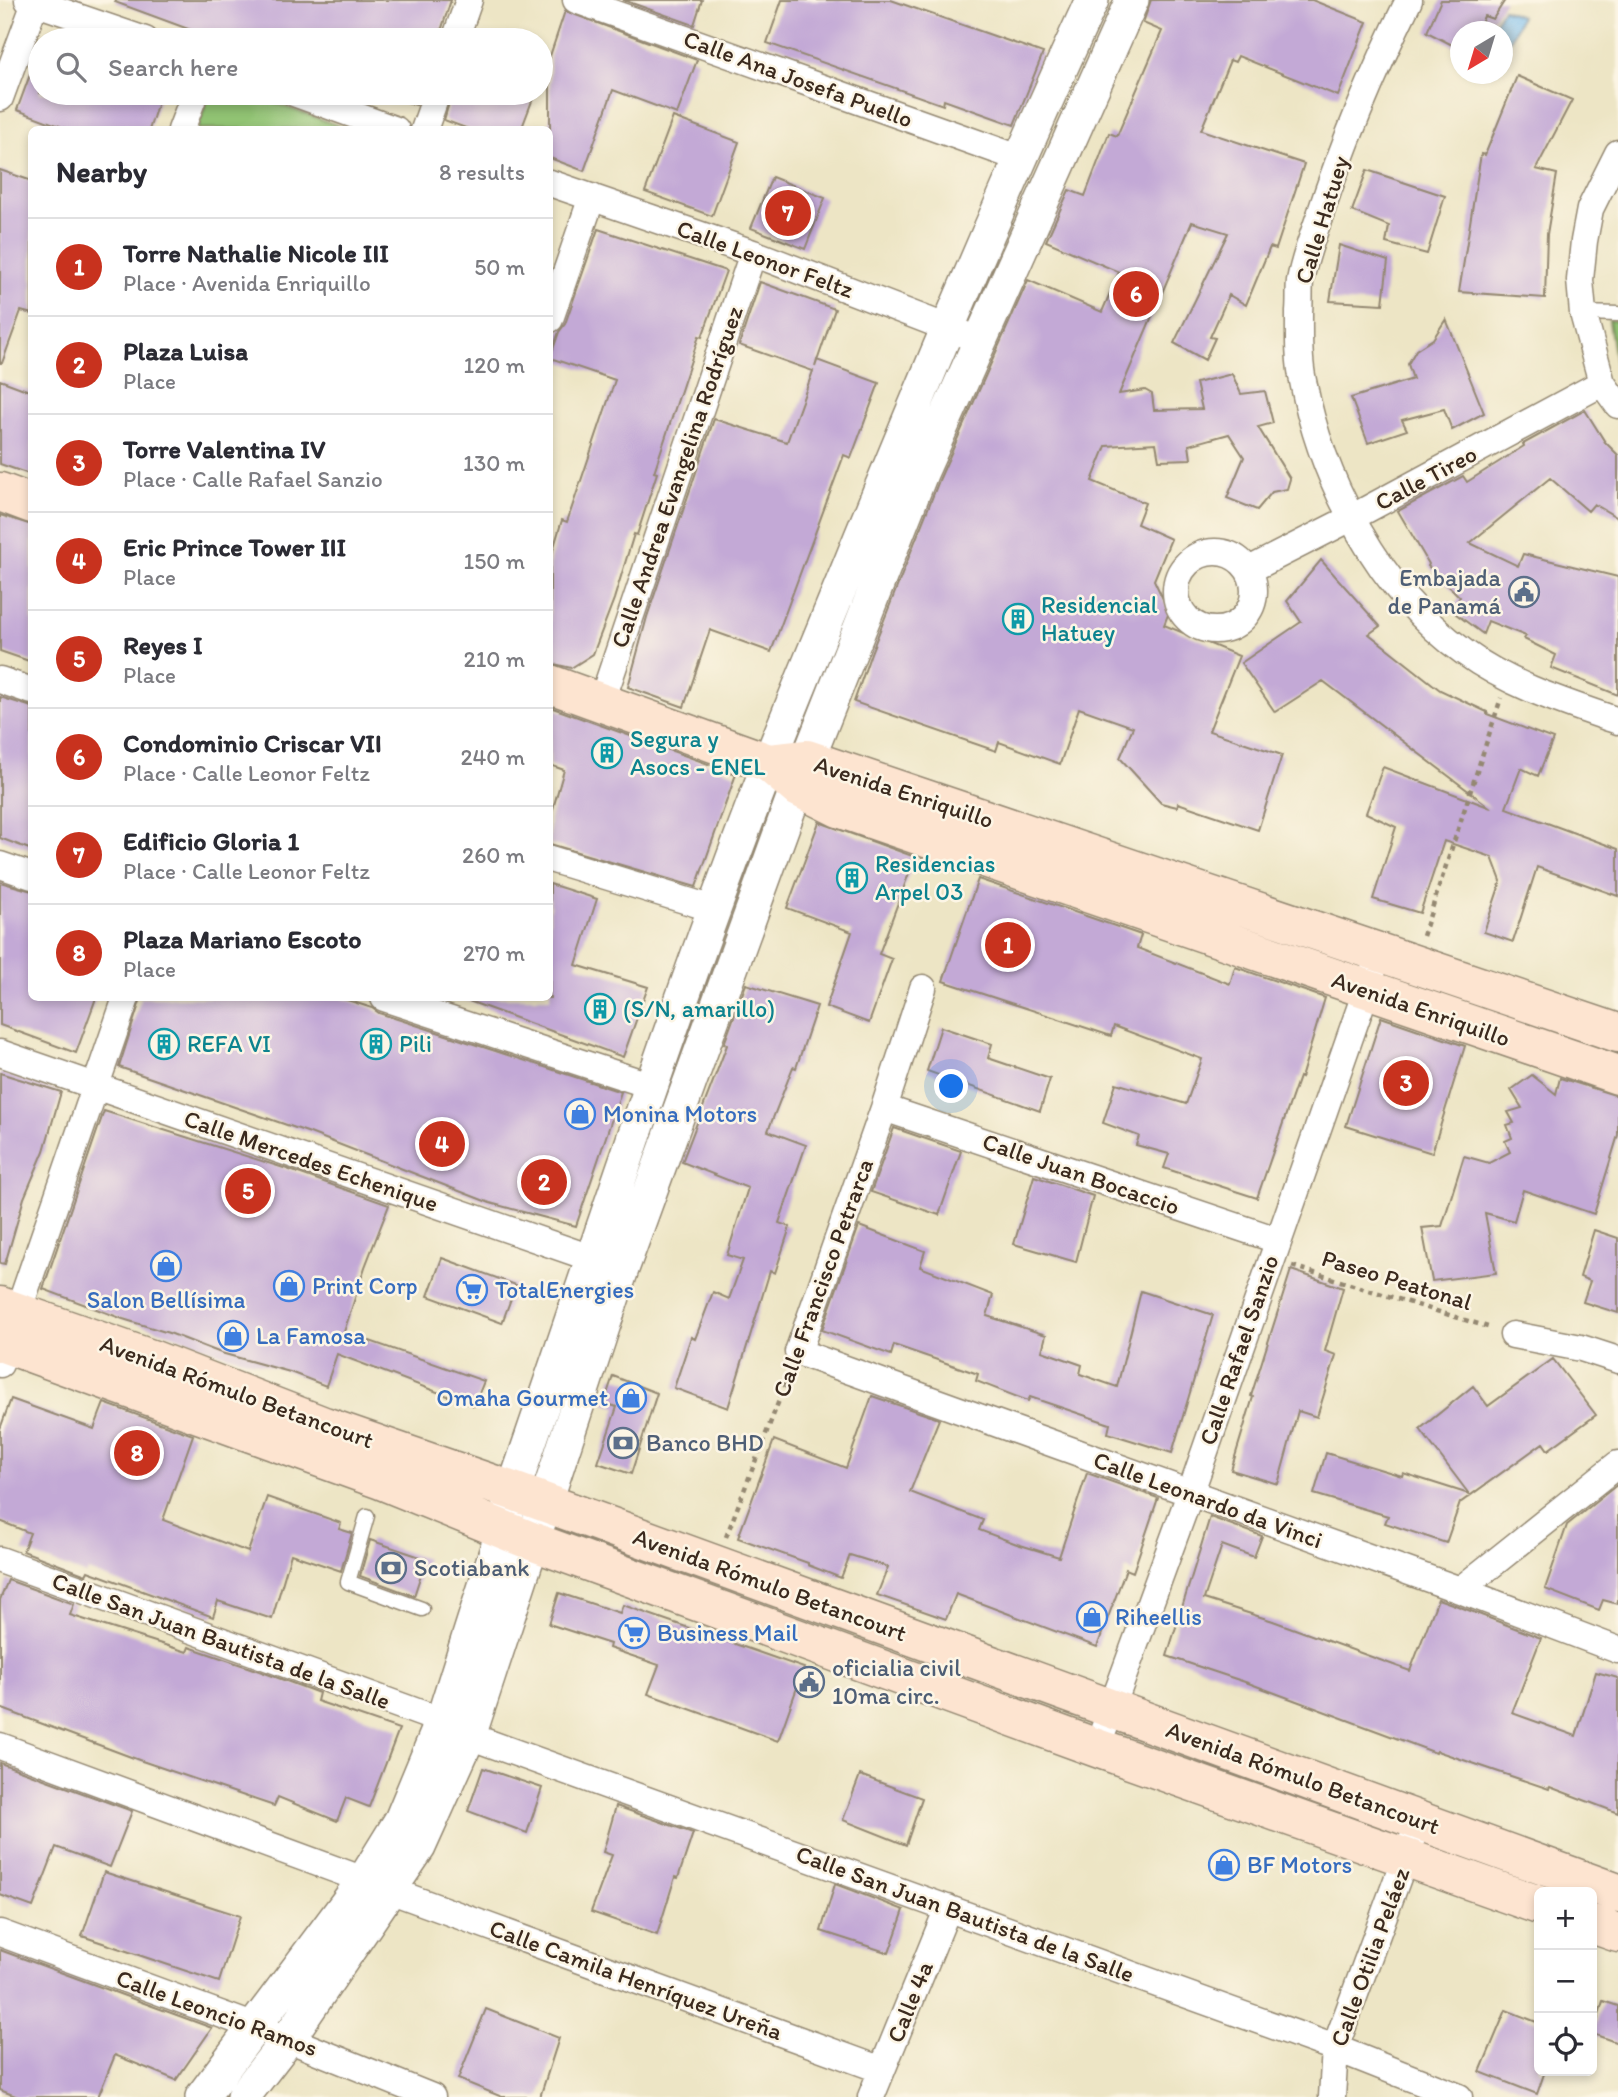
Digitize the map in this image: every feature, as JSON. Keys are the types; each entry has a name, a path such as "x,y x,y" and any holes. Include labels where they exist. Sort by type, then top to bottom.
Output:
{"main road":[{"path":"0,492 28,502"},
{"path":"553,685 791,770"},
{"name":"Avenida Enriquillo","path":"791,770 1397,958 1618,1033"},
{"name":"Avenida Enriquillo","path":"791,770 839,808 904,832 1618,1075"},
{"name":"Avenida Rómulo Betancourt","path":"5,1334 154,1360 324,1426 530,1497 1618,1894"},
{"name":"Avenida Rómulo Betancourt","path":"5,1334 519,1536 1097,1748 1534,1903"},
{"path":"1597,1926 1618,1933"}],"street":[{"path":"459,28 469,0"},
{"name":"Calle Ana Josefa Puello","path":"576,0 1019,158"},
{"path":"530,1497 622,1269 791,770 947,326 1019,158 1092,0"},
{"path":"202,2097 253,2026 376,1885 419,1847 455,1728 519,1536 592,1258 714,909 791,770 979,340 1132,0"},
{"name":"Calle Hatuey","path":"1409,0 1336,165 1300,281 1302,380 1319,440 1351,518 1400,592 1432,627 1465,654 1537,692 1618,721"},
{"path":"0,98 33,1 111,28"},
{"path":"183,126 190,105"},
{"path":"327,105 385,126"},
{"path":"425,126 433,105"},
{"path":"1618,153 1590,209 1580,280 1583,313 1602,383 1618,405"},
{"name":"Calle Leonor Feltz","path":"553,184 753,253 979,340"},
{"path":"553,310 592,197"},
{"name":"Calle Andrea Evangelina Rodríguez","path":"601,701 753,253"},
{"name":"Calle Tireo","path":"1249,570 1602,383"},
{"path":"0,680 28,690"},
{"path":"553,860 714,909"},
{"path":"0,865 28,875"},
{"name":"Calle Rafael Sanzio","path":"1097,1748 1190,1494 1366,990 1397,958"},
{"name":"Calle Francisco Petrarca","path":"798,1352 923,988"},
{"path":"5,1334 125,1001"},
{"path":"393,1001 652,1086"},
{"name":"Calle Mercedes Echenique","path":"0,1053 622,1269"},
{"name":"Calle Juan Bocaccio","path":"884,1108 1274,1250"},
{"path":"1513,1335 1581,1348 1618,1360"},
{"name":"Calle Leonardo da Vinci","path":"798,1352 1460,1590 1618,1650"},
{"path":"1460,1590 1618,1464"},
{"name":"Calle San Juan Bautista de la Salle","path":"0,1560 1335,2048 1459,2097"},
{"name":"Calle Camila Henríquez Ureña","path":"0,1746 883,2070"},
{"name":"Calle Otilia Peláez","path":"1332,2097 1335,2048 1419,1820"},
{"path":"243,2097 288,2039 376,1885"},
{"name":"Calle 4a","path":"871,2097 948,1908"},
{"name":"Calle Leoncio Ramos","path":"0,1933 288,2039 432,2097"}],"lane":[{"path":"1583,313 1618,314"},
{"path":"367,1516 348,1582 422,1609"}],"path":[{"path":"1397,958 1508,677"},
{"name":"Paseo Peatonal","path":"1274,1250 1513,1335"},
{"name":"Calle Francisco Petrarca","path":"715,1565 798,1352"}],"green space":[{"path":"206,105 281,105 340,126 198,126"},
{"path":"1609,320 1618,321 1618,369 1616,367"}],"water":[{"path":"1503,9 1521,16 1513,34 1513,21 1496,21"}],"building":[{"path":"451,0 442,28 185,28 115,2"},
{"path":"623,0 702,0 694,25"},
{"path":"782,0 891,0 1043,53 1014,125 944,100 943,105 767,43"},
{"path":"1151,0 1312,0 1367,22 1338,96 1238,56 1235,62 1230,60 1201,130 1304,164 1276,249 1270,247 1246,305 1229,295 1210,337 1215,338 1205,360 1174,343 1228,233 1192,222 1119,394 1145,390 1152,394 1154,410 1202,409 1196,383 1232,374 1241,394 1265,391 1273,423 1258,427 1290,479 1287,489 1272,492 1257,510 1227,498 1244,457 1229,434 1189,445 1191,459 1159,460 1156,443 1106,446 1092,481 1145,503 1137,524 1171,539 1154,580 1169,612 1164,625 1239,656 1209,731 1282,755 1258,830 1178,803 1177,807 1161,803 1120,758 1133,727 1079,708 1060,764 999,742 996,751 854,702 940,478 1028,280 1102,312 1119,272 1046,241 1069,190 1085,196 1109,133 1117,136 1162,31 1143,23"},
{"path":"1441,0 1505,0 1493,19 1484,16 1482,21 1450,21 1450,44 1427,32"},
{"path":"565,11 697,60 677,114 613,90 584,171 553,159 550,105 553,105 553,47"},
{"path":"1517,76 1572,100 1536,169 1557,174 1547,234 1545,298 1459,292 1481,154 1485,155"},
{"path":"28,80 28,105 157,105 150,126 59,126 17,110"},
{"path":"448,105 530,105 523,126 460,126 444,120"},
{"path":"673,117 739,142 712,216 645,192"},
{"path":"0,170 28,180 28,313 21,311 0,363"},
{"path":"1367,170 1445,196 1427,254 1386,243 1389,226 1352,211"},
{"path":"772,177 825,198 805,249 751,228"},
{"path":"598,229 726,271 702,337 699,336 654,472 657,473 637,535 634,534 593,654 571,668 553,664 553,550 562,520 567,522 615,380 553,359 553,349 565,324"},
{"path":"1339,245 1388,261 1383,304 1330,301"},
{"path":"760,282 835,309 817,360 879,383 851,458 844,455 771,652 710,630 684,707 628,687 647,617 714,419 787,442 813,371 739,345"},
{"path":"1446,319 1484,413 1452,430 1444,409 1402,420 1407,430 1368,443 1351,398 1413,379 1408,364 1416,350 1433,339"},
{"path":"0,380 28,390 28,474 0,464"},
{"path":"1585,410 1605,442 1618,455 1618,518 1594,504 1588,511 1550,478 1470,543 1518,566 1523,554 1618,577 1618,695 1551,668 1556,655 1524,639 1526,636 1488,621 1483,634 1452,611 1460,597 1428,566 1398,511 1463,476 1467,482 1524,446 1523,444"},
{"path":"0,515 28,524 28,661 0,651"},
{"path":"1321,560 1380,626 1369,634 1440,690 1487,714 1553,739 1538,776 1521,768 1506,808 1618,849 1618,896 1537,867 1513,942 1484,932 1501,881 1492,857 1444,841 1420,913 1373,899 1396,827 1366,813 1383,767 1491,808 1323,681 1275,712 1241,663 1301,622 1287,601"},
{"path":"0,697 28,706 28,848 0,838"},
{"path":"553,708 736,774 696,887 553,845 553,808 564,770 553,766"},
{"name":"Residencias Arpel 03","path":"819,822 915,857 879,954 892,959 869,1023 826,1007 852,932 787,908"},
{"path":"978,879 1141,935 1137,948 1230,984 1235,967 1325,998 1301,1078 1299,1077 1257,1198 1164,1168 1169,1154 1136,1145 1139,1136 1103,1123 1116,1083 1186,1104 1202,1059 1114,1026 1111,1036 943,981"},
{"path":"0,882 28,890 28,1001 95,1001 76,1053 0,1025"},
{"path":"553,885 597,899 576,965 648,987 623,1057 469,1001 553,1001"},
{"path":"746,984 817,1006 796,1068 793,1067 768,1131 806,1145 779,1223 790,1227 775,1273 770,1271 728,1408 674,1388 691,1337 695,1339 713,1292 729,1299 743,1260 727,1255 748,1188 682,1162 727,1045 724,1044"},
{"path":"140,1001 350,1001 379,1013 621,1092 576,1226 490,1203 310,1133 119,1067"},
{"path":"1381,1017 1465,1046 1432,1153 1346,1126"},
{"path":"941,1027 992,1044 988,1058 1050,1079 1040,1111 927,1071"},
{"path":"0,1073 61,1092 44,1151 24,1198 5,1264 0,1263"},
{"path":"1532,1075 1556,1094 1560,1078 1618,1096 1618,1135 1594,1214 1523,1190 1514,1221 1485,1213 1496,1273 1432,1281 1422,1228 1442,1226 1464,1156 1489,1163 1510,1152 1505,1141 1512,1138 1507,1125 1514,1123 1508,1112 1522,1108 1511,1090"},
{"path":"104,1111 287,1169 389,1205 344,1332 484,1381 474,1406 337,1354 326,1386 290,1372 221,1353 43,1289"},
{"path":"894,1128 961,1151 939,1215 871,1192"},
{"path":"1034,1176 1093,1196 1076,1262 1014,1244"},
{"path":"859,1226 925,1251 920,1267 993,1295 987,1316 1046,1335 1042,1351 1082,1365 1080,1374 1117,1387 1141,1291 1213,1315 1172,1453 1108,1433 1110,1424 1030,1397 1028,1401 976,1381 978,1374 894,1345 891,1355 822,1330"},
{"path":"1594,1230 1618,1238 1618,1313 1583,1302 1590,1281 1580,1277"},
{"name":"TotalEnergies","path":"442,1258 516,1285 502,1323 428,1296"},
{"path":"1291,1270 1343,1288 1325,1351 1336,1355 1317,1417 1298,1411 1278,1484 1231,1470 1253,1397 1251,1396"},
{"path":"1553,1359 1596,1415 1548,1450 1543,1443 1460,1503 1446,1543 1385,1523 1388,1516 1314,1494 1326,1453 1469,1494 1420,1429 1473,1386 1488,1406"},
{"path":"613,1376 657,1393 631,1474 598,1463 617,1407 604,1403"},
{"path":"872,1396 939,1419 910,1492 983,1520 979,1530 1017,1544 1059,1557 1087,1473 1158,1498 1133,1572 1126,1569 1097,1647 956,1594 946,1619 877,1595 888,1567 850,1555 841,1578 738,1538 774,1440 846,1468"},
{"path":"11,1399 94,1429 104,1403 193,1435 163,1520 248,1552 267,1497 341,1523 339,1529 352,1533 341,1571 291,1554 272,1619 218,1601 213,1617 88,1571 86,1575 23,1551 30,1533 0,1521 0,1429"},
{"path":"1618,1484 1618,1604 1603,1600 1599,1610 1545,1589 1567,1525"},
{"path":"1210,1517 1262,1536 1254,1557 1222,1545 1204,1599 1410,1671 1438,1599 1455,1605 1541,1638 1512,1713 1576,1736 1596,1672 1618,1678 1618,1813 1550,1787 1549,1789 1437,1751 1436,1753 1251,1684 1167,1656"},
{"name":"Scotiabank","path":"370,1540 426,1559 414,1596 360,1576"},
{"path":"8,1580 74,1604 70,1615 187,1652 189,1647 262,1672 319,1693 317,1701 399,1729 369,1807 346,1798 337,1821 278,1797 274,1806 139,1760 0,1708 0,1600"},
{"path":"559,1593 620,1613 623,1605 804,1668 778,1741 648,1694 659,1665 609,1648 610,1644 549,1624"},
{"path":"0,1763 132,1811 110,1867 56,1847 33,1907 0,1895"},
{"path":"483,1768 542,1788 527,1833 468,1811"},
{"path":"860,1775 922,1798 906,1845 843,1820"},
{"path":"616,1806 693,1833 678,1878 675,1877 657,1935 591,1912 612,1855 603,1852"},
{"path":"104,1872 240,1916 219,1982 82,1936"},
{"path":"835,1884 904,1910 889,1953 821,1931"},
{"path":"0,1950 212,2028 176,2080 115,2055 98,2097 18,2097 0,2090"},
{"path":"1603,2001 1618,2006 1618,2043 1597,2035 1597,2021"},
{"path":"486,2009 559,2038 540,2097 502,2097 458,2079"},
{"path":"1506,2010 1534,2021 1534,2076 1543,2076 1537,2094 1480,2072"}],"place":[{"name":"Edificio Gloria 1","path":"788,213"},
{"name":"Condominio Criscar VII","path":"1136,294"},
{"name":"Embajada de Panamá","path":"1524,592"},
{"name":"Residencial Hatuey","path":"1018,619"},
{"name":"Segura y Asocs - ENEL","path":"607,753"},
{"name":"Residencias Arpel 03","path":"852,878"},
{"name":"Torre Nathalie Nicole III","path":"1008,945"},
{"name":"(S/N, amarillo)","path":"600,1009"},
{"name":"REFA VI","path":"164,1044"},
{"name":"Pili","path":"376,1044"},
{"name":"Torre Valentina IV","path":"1406,1083"},
{"name":"Monina Motors","path":"580,1114"},
{"name":"Eric Prince Tower III","path":"442,1144"},
{"name":"Plaza Luisa","path":"544,1182"},
{"name":"Reyes I","path":"248,1191"},
{"name":"Salon Bellísima","path":"166,1266"},
{"name":"Print Corp","path":"289,1286"},
{"name":"TotalEnergies","path":"472,1290"},
{"name":"La Famosa","path":"233,1336"},
{"name":"Omaha Gourmet","path":"631,1398"},
{"name":"Banco BHD","path":"623,1443"},
{"name":"Plaza Mariano Escoto","path":"137,1453"},
{"name":"Scotiabank","path":"391,1568"},
{"name":"Riheellis","path":"1092,1617"},
{"name":"Business Mail","path":"634,1633"},
{"name":"oficialia civil 10ma circ.","path":"809,1682"},
{"name":"BF Motors","path":"1224,1865"}]}
